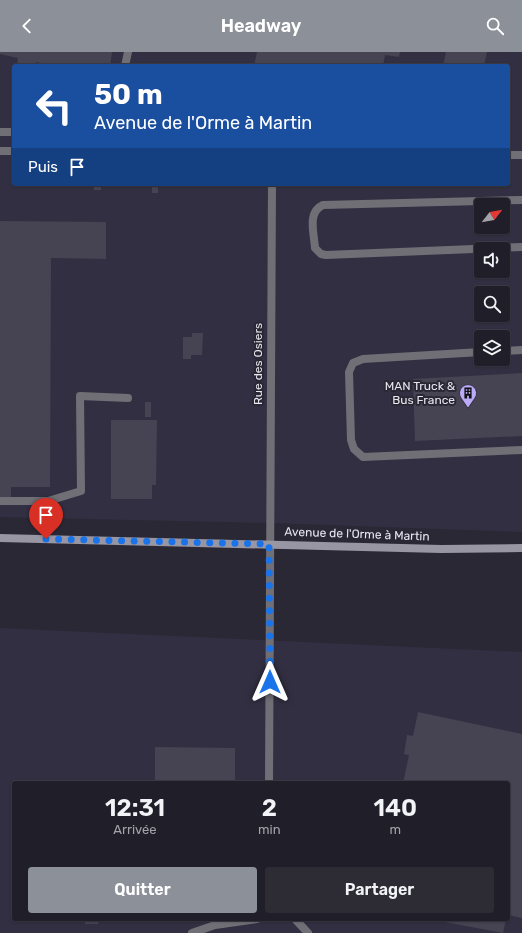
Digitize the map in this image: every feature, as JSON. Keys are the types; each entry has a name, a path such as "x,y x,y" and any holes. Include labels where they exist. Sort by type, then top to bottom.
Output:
{"main road":[{"name":"Avenue de l'Orme à Martin","path":"0,538 441,548 522,548"}],"street":[{"path":"126,64 128,52"},
{"path":"0,132 12,132"},
{"path":"0,150 12,151"},
{"path":"510,155 522,155"},
{"name":"Rue des Osiers","path":"269,781 272,186"},
{"path":"522,200 323,205 317,208 312,214 315,248 320,254 326,255 522,247"},
{"path":"510,351 522,350"},
{"path":"474,352 362,358 353,363 349,372 352,444 362,457 522,450"},
{"path":"0,501 48,501 81,492 80,396 128,398"},
{"path":"192,933 222,921"},
{"path":"215,925 243,921"},
{"path":"297,921 308,933"}],"shaded area":[{"path":"0,52 522,52 522,532 270,523 0,517"},
{"path":"0,628 522,652 522,933 0,933"}],"building":[{"path":"0,52 112,52 110,64 46,64 36,62 36,64 17,64 18,58 0,54"},
{"path":"257,52 400,52 399,57 385,55 383,64 254,64"},
{"path":"446,52 487,52 484,64 443,64"},
{"path":"93,186 101,186 101,190 94,190"},
{"path":"152,186 158,186 158,193 152,193"},
{"path":"0,221 106,222 106,259 51,258 50,487 11,487 11,499 0,499"},
{"path":"192,333 203,333 202,355 191,355 191,359 183,359 183,337 192,337"},
{"name":"MAN Truck & Bus France","path":"522,373 522,436 415,441 413,379"},
{"path":"145,402 151,402 151,417 145,417"},
{"path":"111,420 157,420 156,485 152,485 152,499 111,499"},
{"path":"418,712 522,734 522,918 510,915 510,781 403,781 409,755 404,754 407,735 413,736"},
{"path":"155,747 235,748 235,781 155,781"},
{"path":"85,921 99,921 98,924 85,924"},
{"path":"445,921 506,921 503,933"}],"place":[{"name":"MAN Truck & Bus France","path":"468,408"}],"route":[{"path":"46,539 215,544 269,544 270,682"}]}
